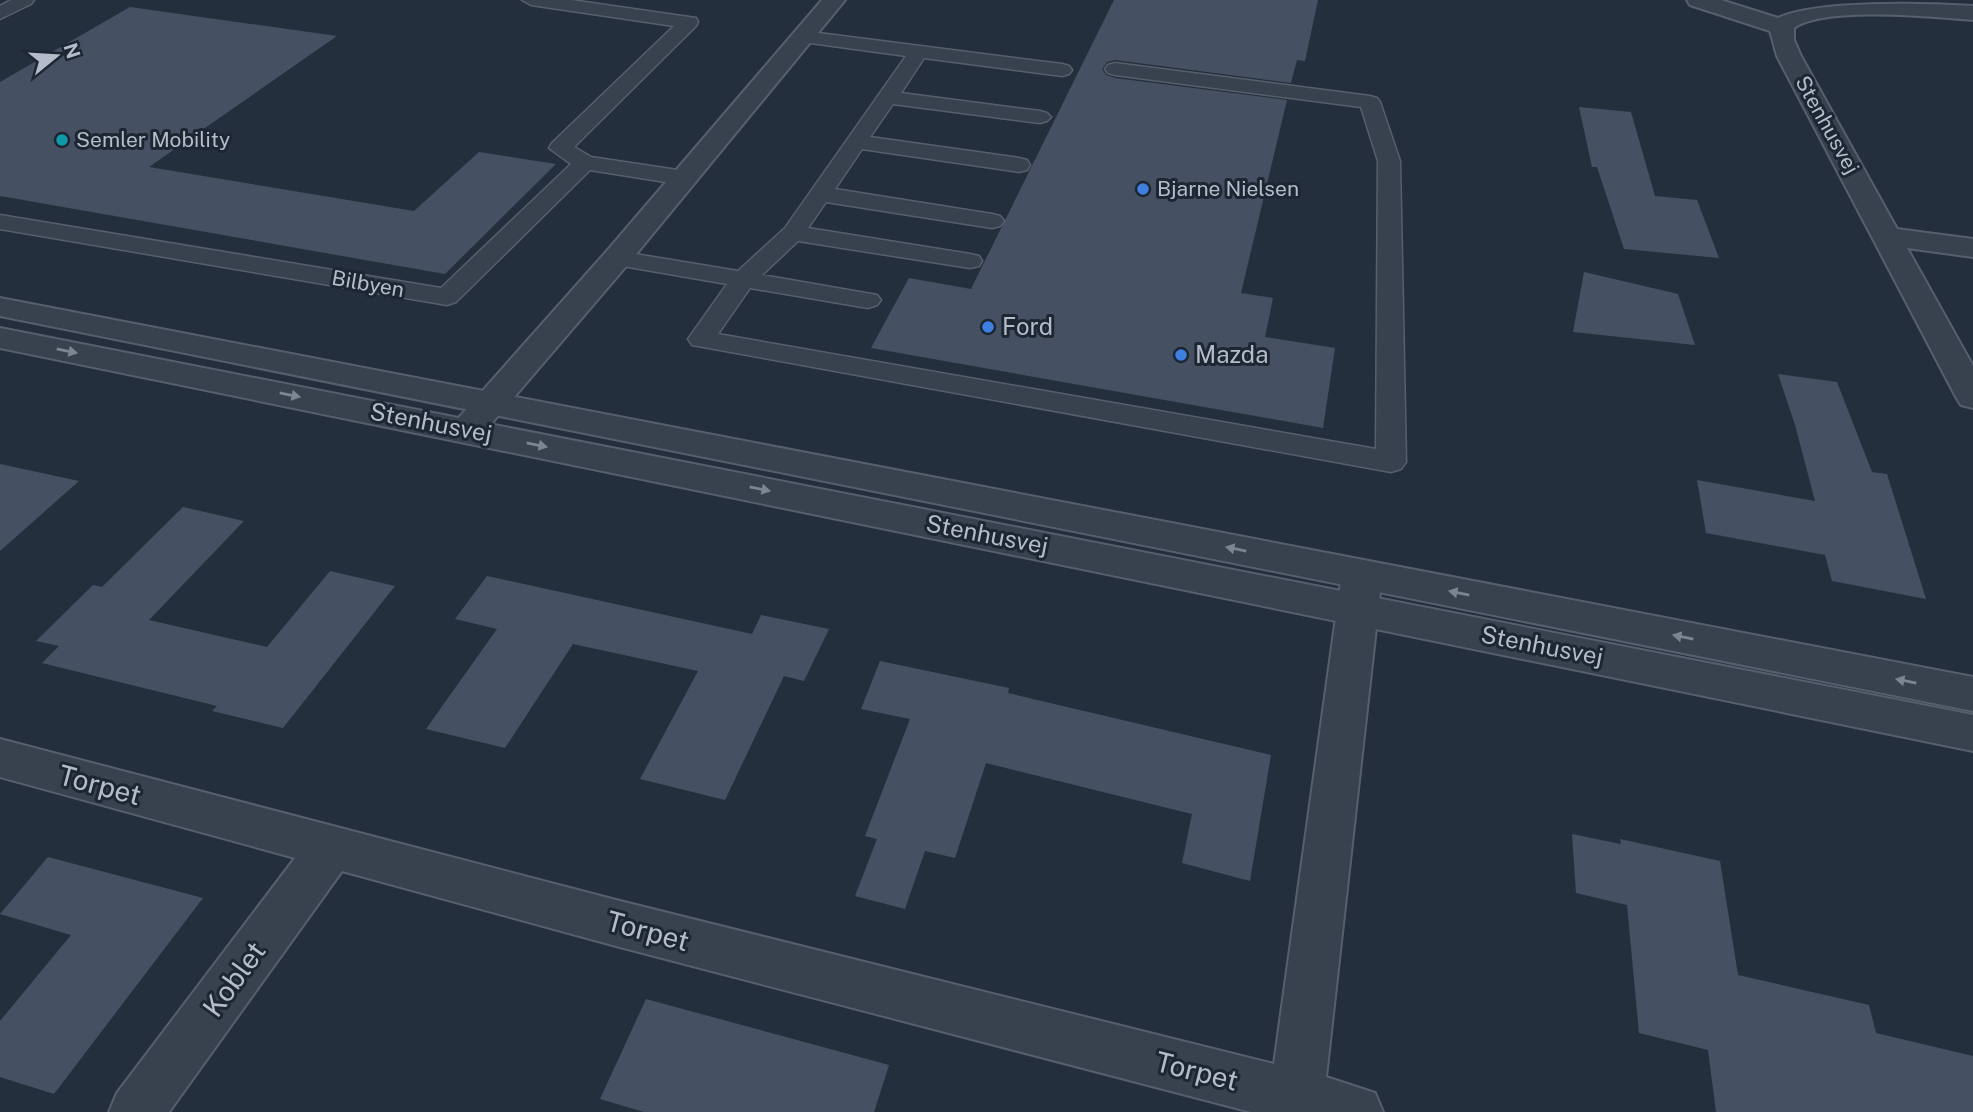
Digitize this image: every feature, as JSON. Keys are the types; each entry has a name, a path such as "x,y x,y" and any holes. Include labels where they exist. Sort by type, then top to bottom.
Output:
{"street":[{"path":"478,417 617,258 834,0"},
{"path":"1698,0 1782,27 1786,19 1807,9 1846,5 1973,13"},
{"name":"Stenhusvej","path":"1782,27 1782,42 1973,397"},
{"path":"1887,236 1973,248"},
{"name":"Stenhusvej","path":"0,307 478,417 1359,592 1973,733"},
{"name":"Stenhusvej","path":"0,338 478,417"},
{"path":"1296,1104 1359,592"},
{"name":"Stenhusvej","path":"1359,592 1973,694"},
{"name":"Torpet","path":"0,758 998,1022 1296,1104 1356,1112"},
{"name":"Koblet","path":"136,1112 332,846"}],"lane":[{"path":"0,13 25,0"},
{"path":"531,0 690,22 560,148 585,163 684,178"},
{"path":"803,37 1062,70"},
{"path":"919,52 793,233 743,279 701,339 1391,463 1389,161 1370,102 1115,69"},
{"path":"888,97 1040,117"},
{"path":"856,142 1019,165"},
{"name":"Bilbyen","path":"0,222 447,298 585,163"},
{"path":"820,194 992,221"},
{"path":"793,233 970,261"},
{"path":"617,258 868,300"}],"building":[{"name":"Bjarne Nielsen","path":"1114,0 1318,0 1305,61 1297,60 1291,83 1115,60 1107,62 1102,69 1106,75 1115,78 1287,100 1241,293 1273,298 1265,337 1335,348 1323,428 871,348 909,278 971,289"},
{"name":"Semler Mobility","path":"130,7 337,36 149,167 414,211 479,152 556,164 445,274 0,196 0,82"},
{"path":"1579,107 1631,112 1655,196 1697,200 1719,258 1624,249 1597,167 1592,167"},
{"path":"1584,272 1678,294 1695,345 1573,332"},
{"path":"1778,374 1837,382 1872,472 1887,474 1926,599 1832,581 1825,555 1706,533 1697,480 1815,501"},
{"path":"0,464 79,481 0,551"},
{"path":"183,507 244,521 149,620 267,647 330,571 395,586 283,728 212,711 217,706 42,663 59,646 36,641 93,585 102,587"},
{"path":"487,576 752,634 761,615 829,629 804,681 784,676 725,800 640,779 698,671 573,644 505,748 426,729 497,629 455,619"},
{"path":"880,661 1009,688 1008,693 1271,755 1250,881 1182,863 1192,814 986,763 955,858 925,851 905,909 855,896 877,839 865,836 910,719 861,709"},
{"path":"1572,834 1621,844 1620,839 1720,861 1738,975 1869,1005 1876,1033 1973,1056 1973,1112 1716,1112 1708,1050 1639,1033 1627,905 1576,893"},
{"path":"48,857 203,898 54,1094 0,1077 0,1021 71,935 0,914"},
{"path":"646,999 889,1065 874,1112 644,1112 600,1099"}],"place":[{"name":"Semler Mobility","path":"62,140"},
{"name":"Bjarne Nielsen","path":"1143,189"},
{"name":"Ford","path":"988,327"},
{"name":"Mazda","path":"1181,355"}]}
